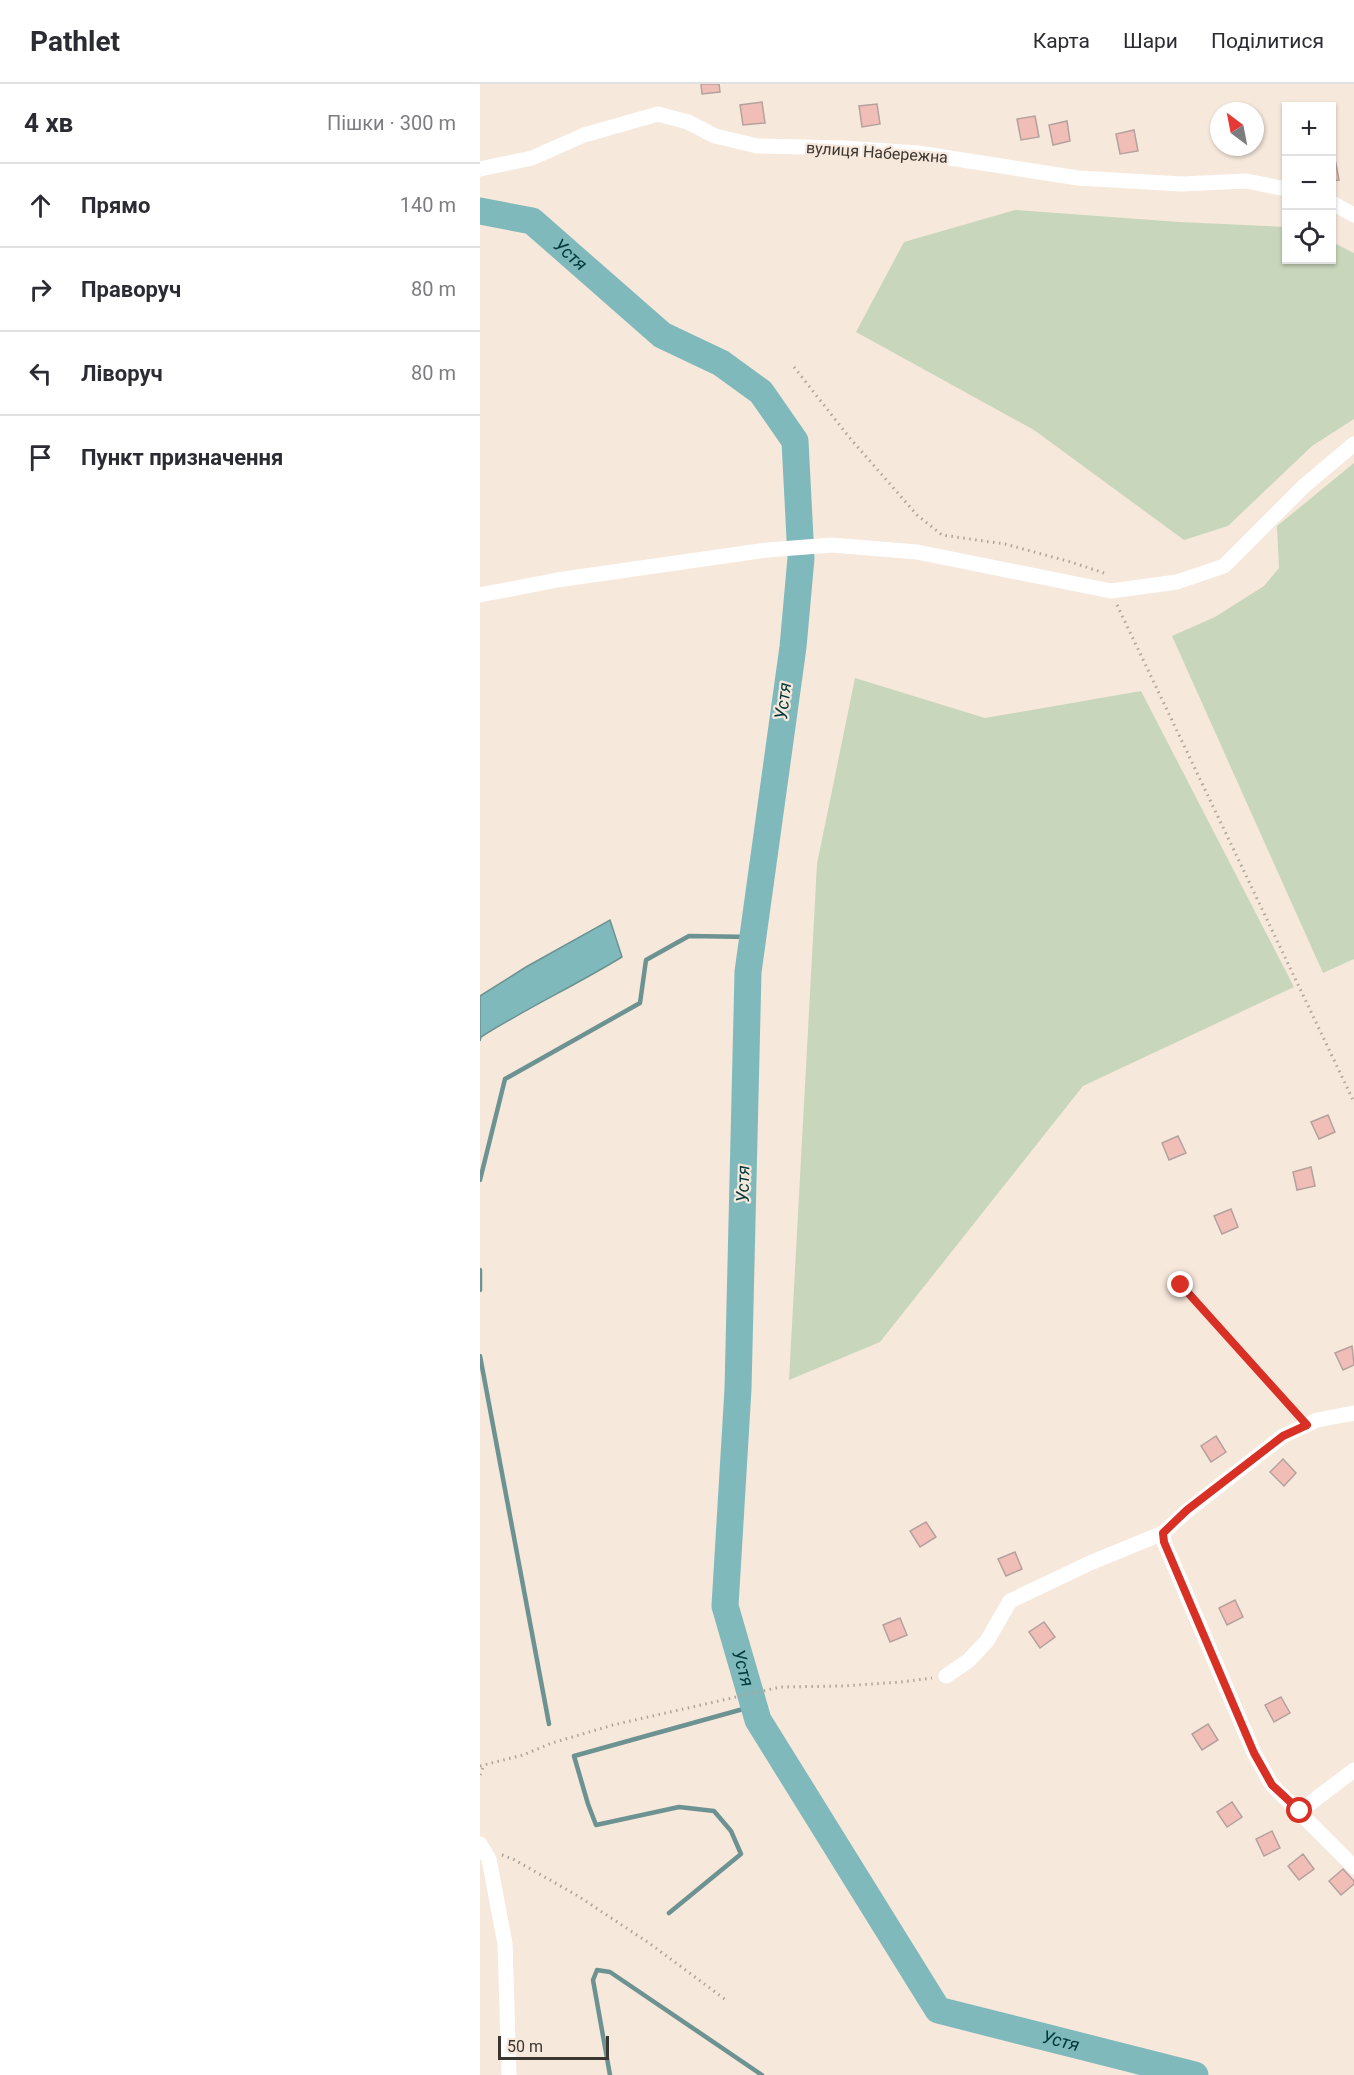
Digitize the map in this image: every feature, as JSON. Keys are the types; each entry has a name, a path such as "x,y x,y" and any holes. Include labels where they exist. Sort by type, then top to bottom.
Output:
{"street":[{"name":"вулиця Набережна","path":"480,169 532,158 585,135 658,114 688,122 715,136 758,146 918,153 1078,178 1182,184 1246,181 1282,188"},
{"path":"1336,205 1354,215"},
{"path":"480,595 557,580 767,550 832,545 917,552 1111,591 1177,582 1224,566 1304,486 1354,444"},
{"path":"946,1676 968,1661 987,1641 1010,1601 1061,1576 1163,1533 1187,1510 1283,1436 1317,1420 1354,1413"},
{"path":"1163,1533 1164,1542 1254,1753 1272,1785 1354,1867"},
{"path":"1300,1811 1354,1770"},
{"path":"482,1846 489,1859 505,1944 509,2075"}],"lane":[{"path":"1181,1285 1307,1425"}],"path":[{"path":"794,367 849,437 910,506 942,535 1005,544 1109,575 1111,591 1354,1102"},
{"path":"480,1774 482,1765 523,1755 552,1743 613,1725 780,1687 901,1682 946,1676"},
{"path":"482,1846 513,1858 578,1896 649,1943 726,2000"}],"green space":[{"path":"1015,210 1282,227 1282,264 1336,264 1336,244 1354,253 1354,419 1312,446 1228,526 1184,540 1034,430 856,332 904,242"},
{"path":"1354,463 1354,959 1323,973 1172,636 1215,617 1264,586 1279,568 1277,526"},
{"path":"855,678 985,718 1141,691 1294,987 1083,1086 880,1342 789,1380 817,864"}],"water":[{"path":"610,920 622,957 498,1026 481,1037 480,1041 480,996 526,967"}],"building":[{"path":"701,84 719,84 720,92 702,94"},
{"path":"762,102 765,123 743,125 740,105"},
{"path":"877,104 880,124 862,127 859,106"},
{"path":"1035,116 1039,137 1021,140 1017,119"},
{"path":"1067,121 1070,141 1053,145 1049,125"},
{"path":"1134,130 1138,151 1120,154 1116,134"},
{"path":"1336,164 1339,180 1336,180"},
{"path":"1328,1115 1335,1132 1319,1139 1311,1122"},
{"path":"1178,1136 1186,1153 1169,1160 1162,1143"},
{"path":"1311,1167 1315,1186 1297,1190 1293,1172"},
{"path":"1231,1209 1238,1227 1222,1234 1214,1216"},
{"path":"1352,1346 1354,1365 1343,1370 1335,1353"},
{"path":"1216,1436 1226,1452 1211,1462 1201,1446"},
{"path":"1283,1459 1296,1473 1284,1486 1270,1472"},
{"path":"926,1522 936,1537 920,1547 910,1531"},
{"path":"1015,1552 1022,1569 1006,1576 998,1559"},
{"path":"1235,1600 1243,1617 1227,1625 1219,1608"},
{"path":"900,1618 907,1635 890,1642 883,1625"},
{"path":"1044,1622 1055,1637 1040,1648 1029,1632"},
{"path":"1281,1697 1290,1713 1274,1722 1265,1705"},
{"path":"1208,1724 1218,1740 1202,1750 1192,1734"},
{"path":"1232,1802 1242,1817 1227,1827 1217,1812"},
{"path":"1272,1831 1280,1848 1264,1856 1256,1839"},
{"path":"1303,1854 1314,1869 1299,1880 1288,1866"},
{"path":"1343,1869 1354,1884 1341,1895 1329,1881"}],"waterway":[{"name":"Устя","path":"480,211 532,221 662,335 721,363 761,392 795,441 801,558 793,647 748,972 738,1389 725,1606 758,1720 938,2010 1195,2075"},
{"path":"480,1180 505,1079 640,1003 646,960 689,936 752,937"},
{"path":"480,1270 480,1290"},
{"path":"480,1356 549,1724"},
{"path":"669,1913 741,1854 731,1831 714,1811 679,1807 596,1825 574,1756 754,1706"},
{"path":"610,2075 593,1980 597,1970 610,1972 762,2075"}],"route":[{"path":"1181,1285 1307,1425 1283,1436 1187,1510 1163,1533 1164,1542 1205,1643 1254,1753 1272,1785 1300,1811"}]}
